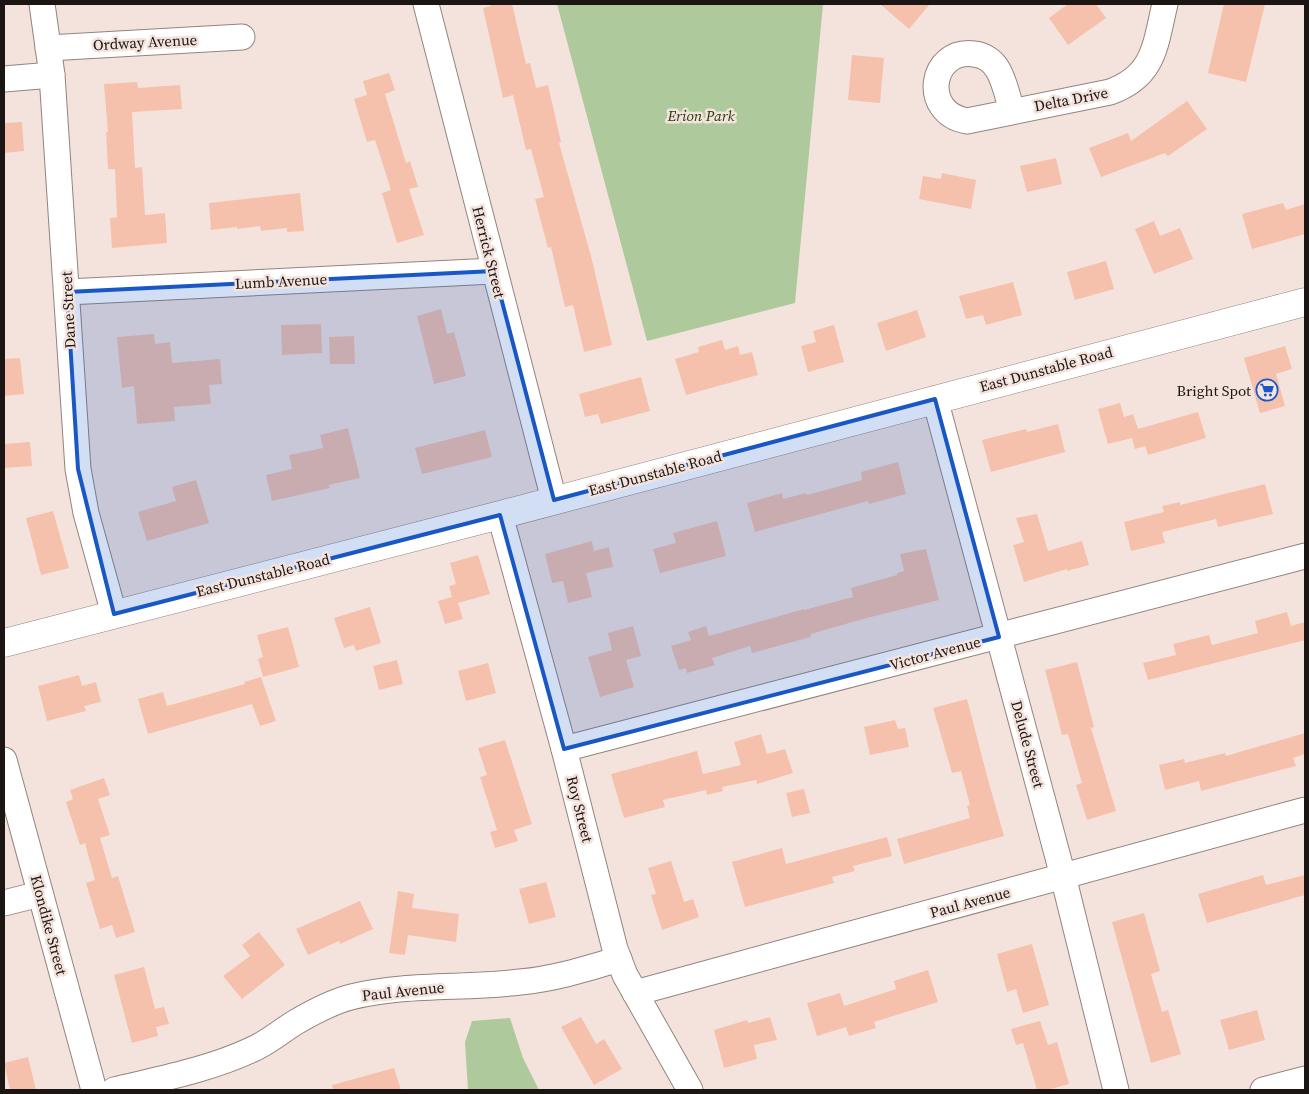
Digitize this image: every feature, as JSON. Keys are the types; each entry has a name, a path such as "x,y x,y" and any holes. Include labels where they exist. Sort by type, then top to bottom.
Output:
{"street":[{"name":"Dane Street","path":"42,4 52,75 78,469 86,512 114,614"},
{"name":"Herrick Street","path":"426,4 554,500"},
{"name":"Delta Drive","path":"1012,111 1110,92 1139,76 1154,48 1165,4"},
{"name":"Ordway Avenue","path":"48,48 242,37"},
{"path":"4,79 52,75"},
{"name":"Lumb Avenue","path":"67,292 494,271"},
{"name":"East Dunstable Road","path":"4,643 500,515 1305,302"},
{"name":"Delude Street","path":"934,399 1063,876 1116,1090"},
{"name":"Roy Street","path":"500,515 564,749 615,949 625,975 690,1090"},
{"name":"Victor Avenue","path":"564,749 1305,556"},
{"name":"Klondike Street","path":"4,760 94,1090"},
{"name":"Paul Avenue","path":"635,992 1305,810"},
{"path":"4,903 40,894"},
{"name":"Paul Avenue","path":"114,1090 228,1059 252,1050 321,1008 374,991 519,982 557,977 619,960"},
{"path":"1263,1090 1305,1079"}],"highlighted area":[{"path":"494,271 554,500 935,399 999,637 564,749 500,515 114,614 78,469 67,292"}],"green space":[{"name":"Erion Park","path":"557,4 823,4 795,303 647,341"},
{"path":"510,1018 523,1058 539,1090 468,1090 465,1042 472,1021"}],"building":[{"path":"490,4 512,4 526,64 530,63 536,88 548,85 561,142 559,143 591,256 612,345 584,352 573,305 565,307 551,247 548,248 535,199 544,197 531,149 526,150 513,95 503,98 483,8 491,6"},
{"path":"880,4 930,4 909,29"},
{"path":"1068,4 1096,4 1106,18 1068,45 1049,18"},
{"path":"1224,4 1265,4 1246,82 1208,73"},
{"path":"852,55 884,58 880,103 848,100"},
{"path":"389,73 395,90 385,94 406,163 410,161 418,187 409,189 424,235 397,243 382,193 391,190 375,140 367,142 354,99 367,95 363,81"},
{"path":"137,82 138,88 180,85 182,109 132,112 135,168 142,167 145,215 165,213 167,243 112,248 110,218 117,217 115,169 108,169 106,132 108,132 104,84"},
{"path":"1187,101 1207,129 1168,156 1165,153 1101,177 1089,148 1128,133 1131,141"},
{"path":"22,122 24,151 4,153 4,123"},
{"path":"1056,158 1062,184 1027,192 1020,166"},
{"path":"942,173 976,180 971,209 919,199 923,176 941,179"},
{"path":"300,193 304,231 287,232 287,228 261,231 260,226 211,230 209,203"},
{"path":"1283,203 1286,210 1305,204 1305,234 1252,249 1242,214"},
{"path":"1154,221 1160,236 1180,228 1193,259 1154,274 1135,229"},
{"path":"1106,261 1114,289 1075,300 1067,272"},
{"path":"1013,282 1022,315 986,325 983,315 966,319 959,296"},
{"path":"441,309 447,334 454,332 466,376 434,384 417,316"},
{"path":"917,310 926,337 886,351 877,323"},
{"path":"321,324 322,353 282,355 281,325"},
{"path":"834,325 844,362 808,372 801,346 816,342 813,331"},
{"path":"154,334 155,344 170,342 172,363 220,359 222,384 209,385 211,404 174,407 175,421 137,424 134,386 122,388 117,337"},
{"path":"354,336 355,364 330,364 329,337"},
{"path":"722,340 725,350 738,346 740,355 752,352 758,375 686,395 675,359 699,352 698,347"},
{"name":"Bright Spot","path":"1285,346 1292,369 1276,374 1285,406 1260,413 1244,358"},
{"path":"20,358 24,394 4,396 4,359"},
{"path":"641,377 650,411 601,424 598,414 585,417 579,394"},
{"path":"1120,403 1124,417 1133,414 1138,429 1198,412 1206,438 1148,455 1145,446 1135,449 1132,438 1108,444 1098,409"},
{"path":"1058,424 1065,452 991,472 982,440 1026,429 1027,432"},
{"path":"348,428 360,478 329,485 330,488 272,501 266,475 292,469 289,455 323,448 320,435"},
{"path":"485,430 492,457 422,474 415,448"},
{"path":"30,442 32,466 4,468 4,444"},
{"path":"898,462 906,494 869,504 868,501 755,532 747,503 782,493 783,499 806,493 807,495 862,480 861,472"},
{"path":"196,480 209,523 147,541 138,512 176,501 172,487"},
{"path":"1265,484 1273,514 1218,527 1216,519 1162,532 1165,543 1131,551 1124,522 1164,512 1162,506 1180,502 1180,505"},
{"path":"53,511 69,568 41,575 26,518"},
{"path":"1037,514 1048,551 1082,541 1089,565 1067,571 1067,569 1024,582 1013,545 1024,542 1016,518"},
{"path":"717,521 726,556 660,573 653,549 676,543 673,533"},
{"path":"592,541 594,551 609,547 613,567 586,573 592,597 568,603 563,581 552,583 545,554"},
{"path":"926,549 939,600 863,619 811,634 811,637 752,653 750,646 712,658 715,665 687,673 686,668 679,670 671,646 691,640 688,632 706,626 709,636 853,597 851,588 897,575 897,573 904,571 900,554"},
{"path":"478,555 490,594 458,603 463,619 445,624 438,601 452,597 449,586 456,584 450,563"},
{"path":"370,607 381,643 356,651 354,645 344,648 334,618"},
{"path":"1287,612 1291,626 1305,622 1305,640 1148,680 1143,663 1176,655 1173,644 1209,635 1212,645 1258,633 1255,621"},
{"path":"633,626 641,656 626,660 634,687 600,697 588,657 612,650 608,633"},
{"path":"288,627 299,667 263,677 258,659 263,657 257,635"},
{"path":"397,660 403,684 379,690 373,666"},
{"path":"1077,662 1094,727 1091,728 1116,811 1087,820 1076,785 1082,783 1068,734 1062,735 1045,670"},
{"path":"488,663 496,693 466,701 458,671"},
{"path":"79,675 82,686 96,682 101,702 84,706 86,711 47,721 38,686"},
{"path":"261,677 276,721 260,726 252,704 148,734 138,699 163,692 167,706 245,684 244,682"},
{"path":"967,699 1004,836 904,864 897,839 970,818 967,806 970,805 961,771 952,773 933,708"},
{"path":"895,720 898,729 905,728 909,747 870,755 864,727"},
{"path":"1305,733 1305,754 1293,758 1296,766 1201,791 1199,781 1165,790 1159,765 1184,759 1185,763 1225,753 1226,756"},
{"path":"761,734 767,754 785,749 793,773 757,784 756,780 722,787 723,791 707,795 706,790 663,800 665,807 624,818 611,774 697,751 703,774 741,765 734,742"},
{"path":"505,740 532,824 514,830 518,841 495,848 490,832 497,830 480,777 487,775 478,748"},
{"path":"104,778 110,795 98,799 110,835 100,838 112,878 118,876 135,932 116,938 112,925 100,929 86,883 95,880 85,843 80,845 66,802 73,799 70,790"},
{"path":"804,789 810,813 792,817 786,793"},
{"path":"887,837 892,856 853,866 855,871 832,877 834,883 745,907 732,862 782,848 786,864"},
{"path":"671,861 684,902 693,899 699,917 662,930 651,895 656,894 648,868"},
{"path":"1263,875 1266,885 1305,875 1305,895 1207,923 1198,894"},
{"path":"546,882 556,917 529,924 519,889"},
{"path":"398,891 414,894 412,908 459,914 456,942 408,935 405,955 389,953"},
{"path":"360,901 373,929 340,944 339,941 308,955 296,929"},
{"path":"1144,913 1160,971 1151,974 1162,1012 1168,1010 1181,1054 1151,1063 1112,922"},
{"path":"259,932 285,965 242,999 223,976 250,956 242,945"},
{"path":"1032,944 1049,1005 1023,1013 1016,989 1007,992 997,954"},
{"path":"144,967 155,1009 164,1007 169,1024 156,1027 158,1036 132,1043 114,975"},
{"path":"928,970 938,1002 874,1022 876,1028 849,1036 846,1027 817,1036 807,1003 840,993 844,1006 896,989 894,981"},
{"path":"1257,1010 1265,1040 1229,1050 1220,1020"},
{"path":"581,1017 596,1044 604,1039 622,1069 594,1085 561,1027"},
{"path":"770,1017 777,1040 754,1045 757,1059 724,1068 714,1030 747,1020 748,1023"},
{"path":"1040,1021 1048,1045 1057,1042 1069,1084 1047,1090 1037,1090 1023,1043 1016,1045 1011,1029"},
{"path":"28,1057 36,1090 10,1090 4,1063"},
{"path":"394,1068 401,1090 333,1090 332,1085"}],"place":[{"name":"Bright Spot","path":"1267,390"}]}
